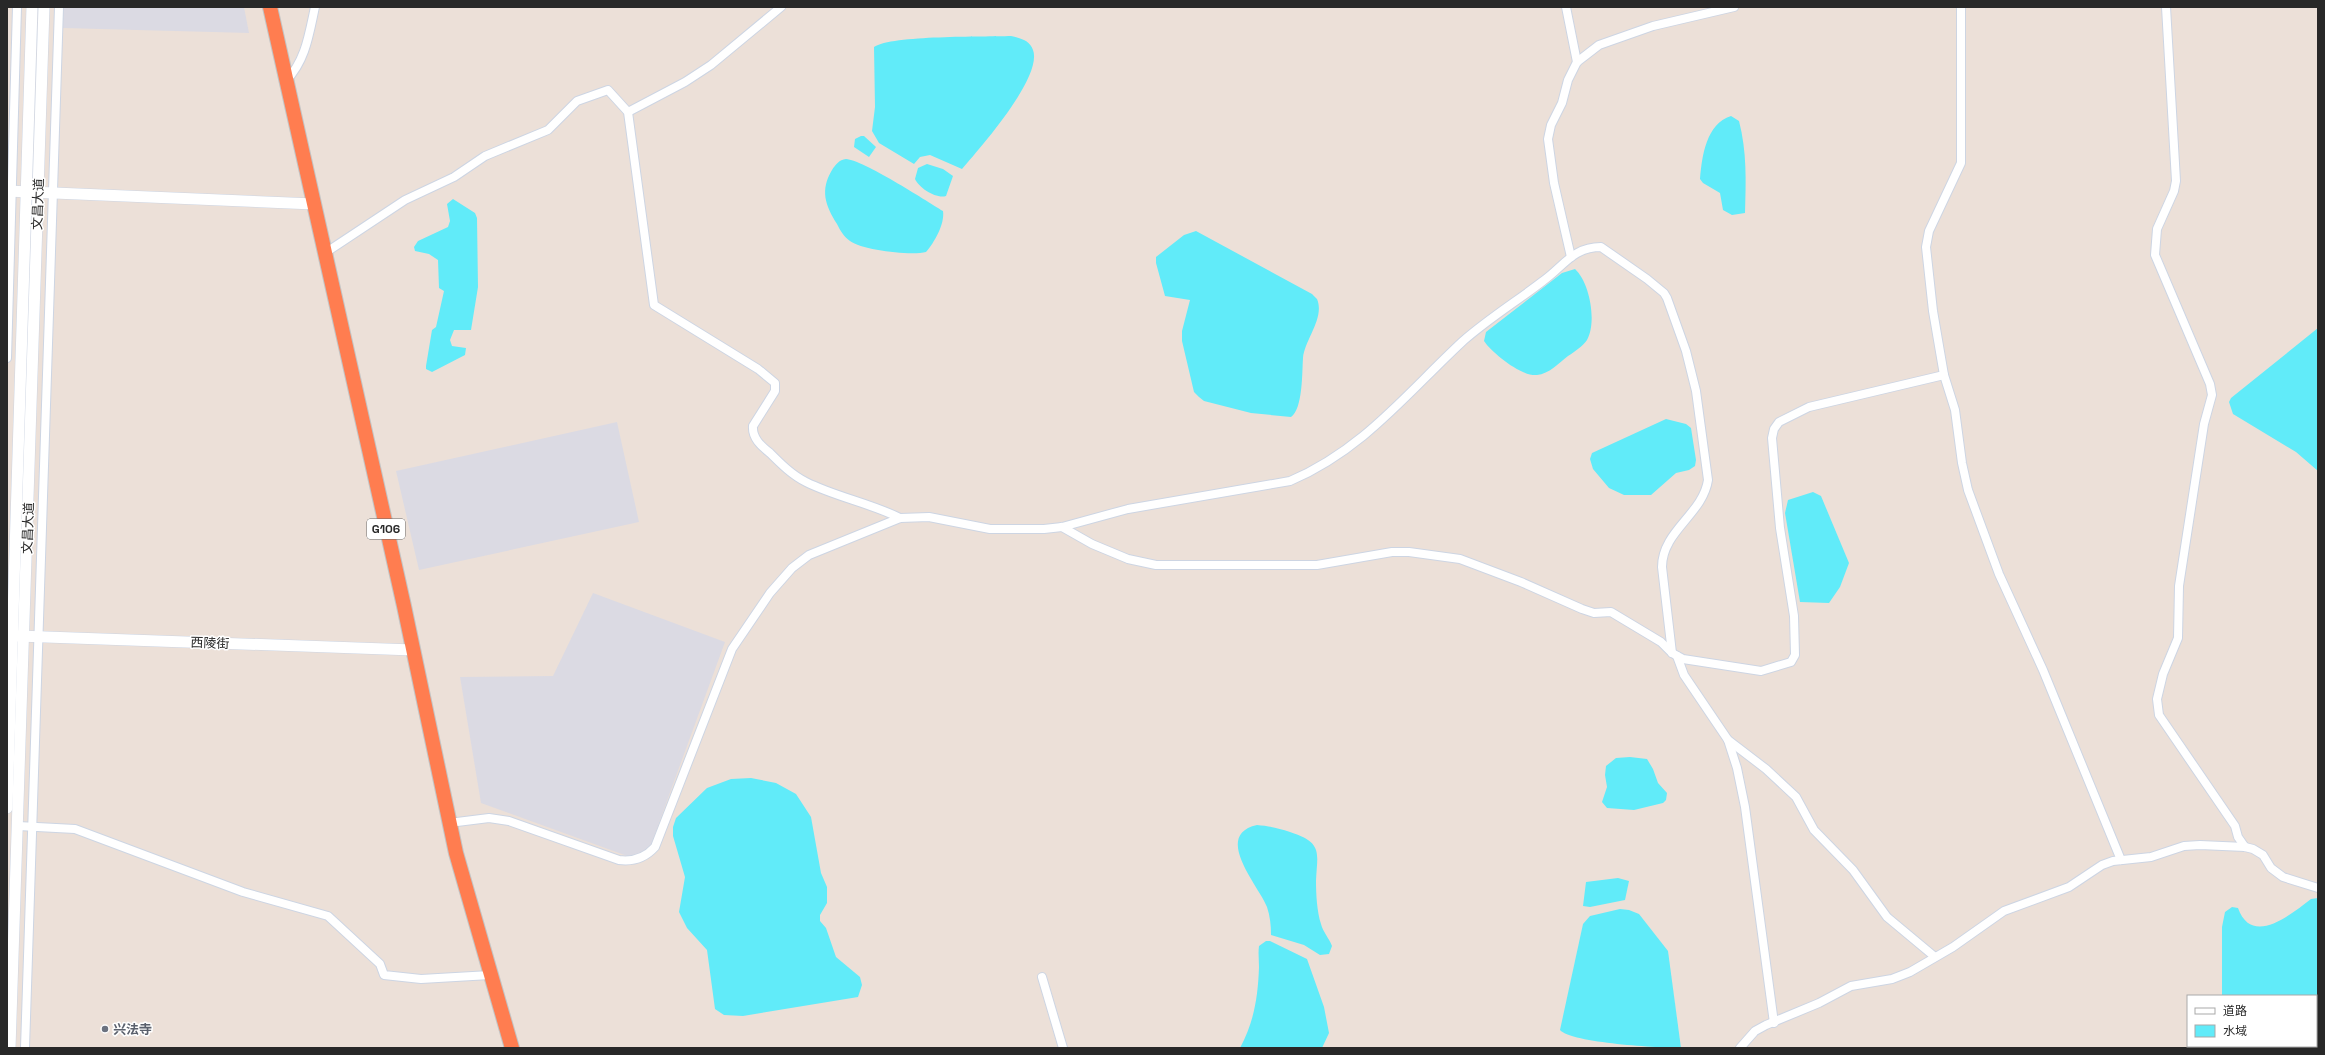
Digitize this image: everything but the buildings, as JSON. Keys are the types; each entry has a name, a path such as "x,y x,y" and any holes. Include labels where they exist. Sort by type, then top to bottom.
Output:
{"highway":[{"name":"G106","path":"270,7 413,650 449,822 490,975 512,1048"}],"main road":[{"name":"文昌大道","path":"7,808 10,636 32,7"},
{"name":"文昌大道","path":"10,1048 25,637 44,7"},
{"path":"9,192 314,204"},
{"name":"西陵街","path":"10,636 413,650"}],"street":[{"path":"7,358 9,192 17,7"},
{"path":"25,1048 59,7"},
{"path":"286,81 298,67 305,51 315,7"},
{"path":"628,112 685,82 711,66 781,7"},
{"path":"1566,7 1577,62"},
{"path":"1571,257 1554,183 1548,139 1551,126 1562,104 1568,80 1577,62 1599,45 1653,26 1734,7"},
{"path":"1961,7 1961,163 1928,231 1926,247 1933,311 1944,375 1955,410 1962,463 1968,490 1999,574 2043,670 2121,860"},
{"path":"2166,7 2176,181 2174,191 2157,228 2155,255 2210,384 2212,395 2204,424 2179,586 2178,638 2163,674 2157,707 2159,715 2235,826 2238,837 2245,847"},
{"path":"325,253 404,200 454,176 485,156 548,130 577,101 608,90 628,112 654,305 758,369 775,383 776,391 753,426 752,431 763,448 790,472 812,485 880,508 900,518"},
{"path":"449,822 477,819 500,819 518,823 619,860 630,861 646,855 655,847 732,649 761,605 792,568 809,555 900,518 929,516 974,526 1006,530 1062,527 1128,509 1277,484 1307,473 1370,431 1399,406 1465,340 1545,280 1571,257 1581,250 1601,247 1664,293 1688,358 1696,391 1708,480 1705,493 1667,544 1663,554 1662,567 1674,654 1684,675 1728,740 1737,768 1745,807 1774,1023"},
{"path":"1062,527 1092,544 1128,559 1156,565 1317,565 1392,552 1409,552 1460,559 1521,582 1582,610 1594,613 1611,612 1661,642 1674,654 1695,662 1761,671 1791,662 1795,655 1794,616 1777,505 1772,438 1776,425 1801,410 1818,404 1944,375"},
{"path":"1728,740 1766,769 1796,797 1814,830 1853,870 1887,917 1935,957"},
{"path":"18,826 75,829 243,892 328,916 380,964 384,975 421,980 490,975"},
{"path":"1740,1048 1755,1032 1851,986 1892,978 1910,972 1935,957 2004,910 2064,889 2102,865 2121,860 2151,857 2184,846 2200,844 2245,847 2253,849 2263,855 2271,868 2283,877 2318,888"},
{"path":"1042,977 1063,1048"}],"shaded area":[{"path":"63,7 244,7 249,33 63,28"},
{"path":"617,422 639,522 419,570 396,471"},
{"path":"593,593 725,642 649,850 630,857 481,803 460,677 553,676"}],"water":[{"path":"1011,36 1024,40 1032,47 1034,62 1029,77 1008,112 962,169 930,155 920,157 914,164 879,143 872,131 875,107 874,47 899,40"},
{"path":"1731,116 1739,121 1742,133 1746,178 1745,213 1732,215 1723,210 1720,193 1703,183 1700,179 1704,151 1711,133 1723,120"},
{"path":"864,136 876,147 869,157 854,147 855,139"},
{"path":"846,159 866,166 943,211 941,227 926,252 899,253 865,247 850,241 844,235 839,229 829,210 825,191 828,177 832,170 841,160"},
{"path":"927,164 943,169 953,176 946,196 938,196 928,192 920,186 915,179 918,168"},
{"path":"453,199 475,213 477,218 478,287 471,330 454,330 450,340 452,346 466,348 465,355 432,372 426,369 426,366 432,330 436,327 444,291 439,288 438,260 429,254 415,251 414,247 418,241 448,227 450,221 447,204"},
{"path":"1196,231 1312,294 1317,299 1319,306 1317,321 1307,343 1303,358 1300,399 1295,413 1291,417 1251,413 1204,401 1194,392 1182,341 1182,331 1190,300 1165,296 1156,263 1156,257 1184,235"},
{"path":"1575,269 1585,283 1592,313 1590,332 1587,340 1581,347 1546,373 1537,375 1531,375 1524,372 1500,358 1484,341 1486,332 1562,273"},
{"path":"2318,328 2318,471 2296,452 2233,414 2229,402 2231,398"},
{"path":"1666,419 1686,424 1691,428 1696,460 1695,466 1689,470 1676,473 1651,495 1624,495 1609,488 1593,469 1590,459 1592,453"},
{"path":"1813,492 1821,496 1849,563 1840,587 1829,603 1800,602 1785,513 1788,500"},
{"path":"1630,757 1647,759 1653,769 1658,783 1667,793 1666,800 1663,803 1634,810 1607,808 1602,802 1607,787 1605,775 1606,766 1616,758"},
{"path":"751,778 776,783 796,794 811,817 821,873 827,887 827,903 820,915 820,921 826,928 836,957 860,977 862,985 858,997 743,1016 724,1015 715,1009 707,950 687,928 679,912 685,877 673,836 673,827 676,818 707,788 731,779"},
{"path":"1257,825 1274,827 1301,836 1309,840 1316,850 1318,909 1322,927 1332,946 1329,954 1320,955 1304,945 1271,935 1267,907 1248,874 1238,850 1238,839 1244,831"},
{"path":"1618,878 1629,881 1625,900 1590,907 1583,906 1586,882"},
{"path":"2318,898 2318,1048 2228,1047 2317,1047 2317,995 2222,995 2222,927 2225,912 2232,907 2238,908 2244,919 2252,925 2262,927 2272,924 2293,913 2311,899"},
{"path":"1620,909 1629,910 1639,914 1668,951 1681,1048 1617,1044 1568,1035 1560,1030 1583,924 1590,916"},
{"path":"1266,941 1270,941 1307,959 1324,1007 1329,1033 1322,1048 1240,1048 1249,1029 1256,999 1259,946"}],"place":[{"name":"兴法寺","path":"105,1029"}]}
